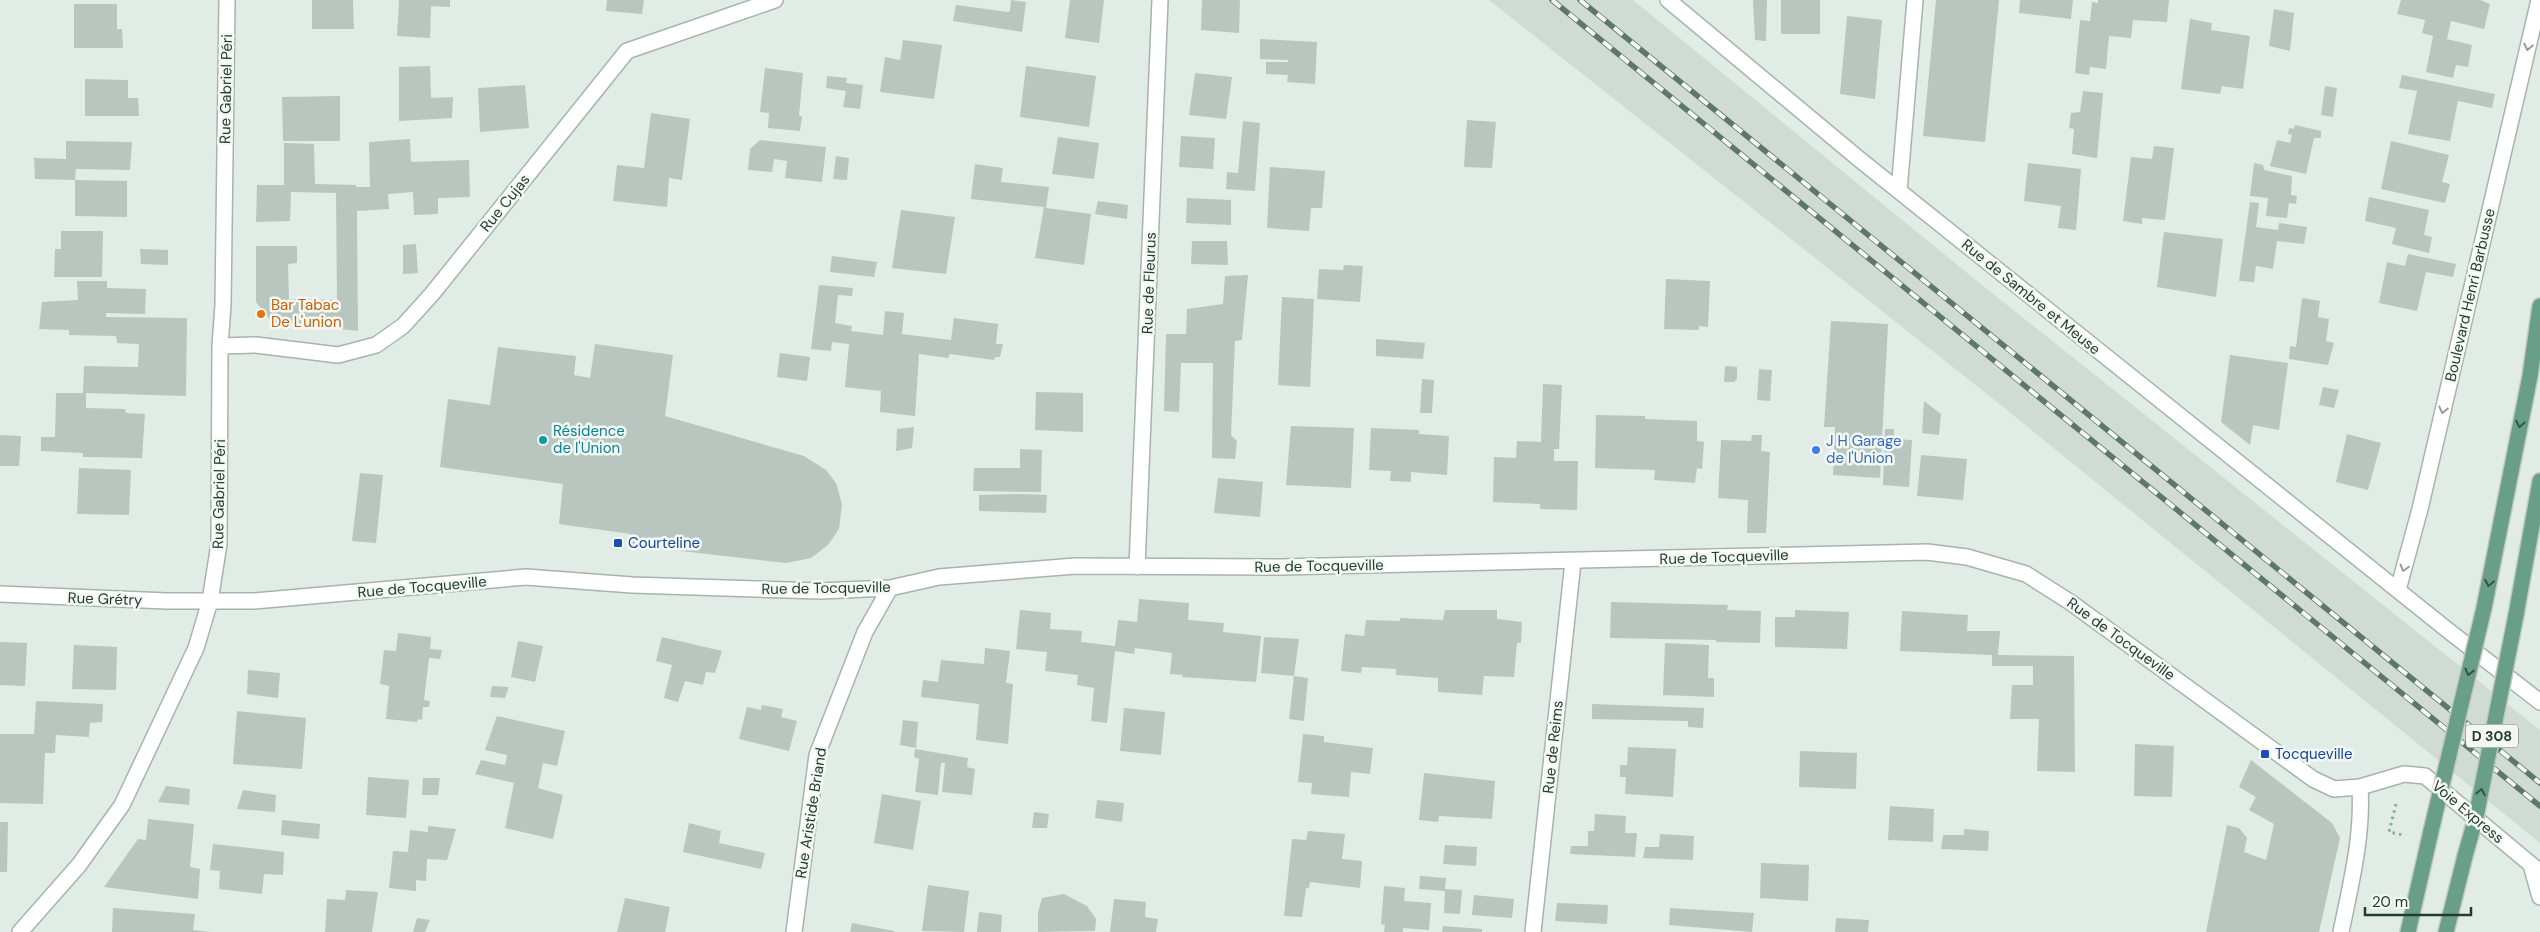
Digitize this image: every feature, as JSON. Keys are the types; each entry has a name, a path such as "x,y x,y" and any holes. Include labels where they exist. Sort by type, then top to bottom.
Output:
{"main road":[{"name":"D 308","path":"2408,932 2484,608 2530,376 2540,306"},
{"name":"D 308","path":"2446,932 2476,817 2540,481"}],"street":[{"name":"Rue Gabriel Péri","path":"20,932 80,866 122,804 196,648 210,601 219,544 220,346 223,305 227,0"},
{"name":"Rue Cujas","path":"220,346 256,345 338,355 376,345 404,326 432,294 627,51 775,0"},
{"name":"Rue de Fleurus","path":"1137,567 1160,0"},
{"name":"Rue de Sambre et Meuse","path":"1668,0 1899,191 2540,702"},
{"path":"1899,191 1915,0"},
{"name":"Boulevard Henri Barbusse","path":"2398,590 2420,509 2539,0"},
{"name":"Rue de Tocqueville","path":"210,601 303,598 526,577 632,585 820,591 890,588 939,577 1075,566 1281,567 1573,562 1926,552 1967,557 2026,574 2070,602 2313,779 2334,789 2360,787"},
{"name":"Rue de Reims","path":"1533,932 1573,562"},
{"name":"Rue Aristide Briand","path":"794,932 817,755 865,632 890,588"},
{"name":"Rue Grétry","path":"0,594 210,601"},
{"name":"Voie Express","path":"2360,787 2404,774 2425,776 2535,868"},
{"path":"2341,932 2358,848 2362,813 2360,787"},
{"path":"2535,868 2540,897"}],"path":[{"path":"2397,799 2389,832 2430,836"}],"shaded area":[{"path":"1489,0 1633,0 1977,281 2540,730 2540,843 1997,402"}],"building":[{"path":"312,0 353,0 354,29 312,29"},
{"path":"399,0 450,0 450,7 431,6 430,38 397,36"},
{"path":"607,0 644,0 642,14 606,11"},
{"path":"1011,0 1026,2 1022,32 953,21 956,5 1008,12 1010,11"},
{"path":"1070,0 1104,0 1099,43 1065,38"},
{"path":"1202,0 1240,0 1239,33 1201,30"},
{"path":"1753,0 1767,0 1766,41 1755,40"},
{"path":"1781,0 1820,0 1820,34 1781,34"},
{"path":"1936,0 1999,0 1985,142 1923,136"},
{"path":"2020,0 2073,0 2071,19 2019,13"},
{"path":"2098,0 2169,0 2167,22 2133,20 2131,38 2109,36 2106,69 2090,67 2089,75 2075,73 2080,20 2090,21 2092,2 2098,3"},
{"path":"2401,0 2480,0 2490,4 2484,29 2451,21 2447,39 2472,45 2468,67 2456,65 2453,78 2426,72 2433,36 2422,33 2425,20 2397,14"},
{"path":"74,4 117,4 117,29 122,29 123,48 74,48"},
{"path":"2274,9 2294,13 2290,51 2269,46"},
{"path":"1847,16 1882,20 1875,99 1840,94"},
{"path":"2190,19 2212,23 2211,30 2250,36 2243,89 2222,86 2220,94 2181,89"},
{"path":"1260,39 1317,42 1315,84 1287,82 1288,75 1266,74 1266,62 1288,62 1288,60 1260,59"},
{"path":"903,40 942,45 934,99 880,92 885,57 900,60"},
{"path":"430,66 431,98 453,97 452,118 399,121 399,67"},
{"path":"1026,66 1096,76 1089,127 1020,117"},
{"path":"765,68 803,73 799,116 802,116 800,131 768,128 769,113 760,112"},
{"path":"1195,73 1232,77 1226,119 1189,115"},
{"path":"2402,75 2495,94 2492,108 2458,101 2450,141 2408,134 2417,91 2399,88"},
{"path":"827,76 847,78 846,83 863,85 860,109 843,107 846,91 826,88"},
{"path":"85,79 128,80 128,98 138,98 139,116 85,116"},
{"path":"525,85 529,128 480,132 478,88"},
{"path":"2325,86 2337,88 2333,117 2321,115"},
{"path":"2083,91 2103,93 2097,158 2072,154 2074,129 2069,128 2071,113 2080,112"},
{"path":"340,96 340,141 283,141 282,97"},
{"path":"651,113 690,119 682,180 669,178 667,207 613,201 617,165 644,168"},
{"path":"1467,120 1496,122 1492,168 1464,167"},
{"path":"1243,121 1260,123 1255,191 1226,189 1227,172 1238,173"},
{"path":"2295,125 2321,131 2321,138 2314,138 2306,174 2270,166 2277,140 2290,143 2292,135 2288,134 2289,128 2294,129"},
{"path":"1181,136 1215,138 1213,169 1179,167"},
{"path":"1058,137 1099,143 1094,179 1052,174"},
{"path":"410,139 411,162 469,160 470,197 438,198 438,214 414,215 413,192 388,194 389,209 357,211 358,331 271,321 256,302 256,246 297,246 297,263 288,264 289,299 337,300 336,193 291,192 290,221 256,222 257,185 284,185 284,143 314,144 315,184 370,187 369,142"},
{"path":"760,140 826,147 822,182 785,178 787,161 774,159 772,172 748,170 750,149"},
{"path":"66,141 132,142 130,170 76,169 75,180 35,179 34,158 66,159"},
{"path":"2391,141 2449,155 2442,182 2450,184 2445,203 2381,189"},
{"path":"2154,146 2174,148 2165,220 2142,218 2142,224 2123,221 2131,157 2152,159"},
{"path":"836,156 849,158 847,180 833,179"},
{"path":"2028,163 2081,169 2076,230 2058,228 2061,206 2024,201"},
{"path":"2254,163 2263,165 2264,170 2292,176 2291,195 2297,196 2296,204 2289,203 2287,218 2266,216 2268,198 2250,196"},
{"path":"975,164 1003,168 1001,182 1049,187 1046,208 1091,214 1084,265 1035,258 1044,207 971,199"},
{"path":"1270,167 1325,171 1322,208 1311,208 1309,231 1267,228"},
{"path":"75,180 127,181 127,217 75,216"},
{"path":"2369,197 2429,210 2424,235 2432,237 2429,253 2392,244 2396,228 2365,221"},
{"path":"1187,198 1231,200 1231,225 1186,223"},
{"path":"1098,201 1128,205 1127,219 1095,214"},
{"path":"2250,202 2259,203 2256,227 2278,230 2279,223 2307,227 2304,244 2277,241 2273,269 2256,266 2254,282 2239,281"},
{"path":"901,210 955,217 946,274 892,268"},
{"path":"61,231 103,231 102,277 54,277 55,249 61,249"},
{"path":"2164,232 2223,239 2216,297 2157,287"},
{"path":"1192,241 1227,241 1228,265 1191,264"},
{"path":"416,244 418,273 403,274 403,245"},
{"path":"140,249 168,250 168,265 141,264"},
{"path":"2408,254 2456,264 2453,277 2426,272 2417,311 2379,303 2387,262 2405,266"},
{"path":"832,256 877,262 874,277 830,272"},
{"path":"1344,265 1363,266 1360,302 1317,299 1319,269 1343,270"},
{"path":"1248,275 1242,340 1235,341 1231,435 1237,441 1235,459 1212,458 1213,363 1181,363 1179,412 1164,411 1166,334 1186,334 1187,309 1223,304 1225,276"},
{"path":"1666,279 1710,281 1708,327 1699,326 1699,330 1664,329"},
{"path":"77,281 107,281 107,288 146,289 145,314 106,313 106,317 187,318 186,396 86,393 86,408 125,409 126,413 145,414 142,458 83,457 83,453 41,451 41,437 55,437 56,393 83,393 84,366 138,367 139,344 117,343 116,336 69,335 69,330 39,329 42,302 78,300"},
{"path":"819,285 853,288 852,296 838,295 835,323 852,326 851,331 883,335 885,311 904,313 902,334 951,340 954,318 998,324 996,344 1003,344 1000,357 995,357 994,360 950,354 948,358 919,354 915,416 880,412 881,391 845,387 849,344 832,342 831,351 811,349"},
{"path":"1282,297 1314,299 1310,387 1278,385"},
{"path":"2302,298 2320,301 2318,317 2329,319 2326,341 2334,343 2328,365 2289,359 2290,346 2296,347"},
{"path":"1831,321 1888,324 1880,478 1833,475 1835,427 1824,427"},
{"path":"1376,339 1425,343 1423,359 1376,356"},
{"path":"595,344 673,355 665,416 804,456 826,470 836,483 842,504 839,529 828,545 811,558 786,563 628,545 631,534 559,524 563,484 440,467 448,399 490,405 498,347 576,356 574,375 590,378"},
{"path":"780,353 810,357 807,381 777,377"},
{"path":"2230,355 2288,363 2279,430 2253,425 2250,445 2221,422"},
{"path":"1725,366 1737,367 1737,379 1734,382 1724,382"},
{"path":"1759,369 1772,370 1770,401 1757,400"},
{"path":"1422,379 1434,380 1432,413 1420,413"},
{"path":"1543,384 1562,385 1559,449 1554,449 1554,461 1578,461 1577,510 1540,509 1540,504 1493,502 1494,457 1516,458 1517,441 1541,442"},
{"path":"2323,387 2339,390 2334,408 2319,405"},
{"path":"1036,392 1083,393 1083,432 1035,430"},
{"path":"1924,401 1941,414 1939,435 1922,433"},
{"path":"1596,415 1645,416 1645,419 1697,421 1697,441 1704,442 1702,469 1697,468 1695,483 1654,480 1655,470 1595,468"},
{"path":"1291,426 1354,428 1351,488 1286,485"},
{"path":"914,427 912,448 896,451 897,429"},
{"path":"1371,428 1419,430 1419,434 1449,436 1447,475 1411,472 1411,482 1390,481 1391,471 1369,470"},
{"path":"1885,429 1894,429 1894,439 1912,440 1909,487 1883,485"},
{"path":"2347,434 2381,443 2368,490 2336,482"},
{"path":"0,435 21,436 19,466 0,466"},
{"path":"1752,435 1762,435 1761,451 1770,452 1766,533 1747,533 1748,500 1718,498 1721,440 1751,441"},
{"path":"1020,449 1042,450 1041,492 973,491 974,468 1020,468"},
{"path":"1921,455 1967,459 1963,500 1917,496"},
{"path":"79,468 131,470 129,515 77,514"},
{"path":"360,473 383,475 376,543 352,541"},
{"path":"1218,478 1263,482 1260,517 1214,513"},
{"path":"979,495 1047,495 1046,513 979,511"},
{"path":"1139,599 1189,603 1188,620 1224,623 1223,632 1261,636 1256,682 1182,677 1183,675 1170,674 1172,653 1135,648 1134,654 1115,651 1107,723 1091,721 1094,688 1077,685 1078,675 1045,671 1047,652 1016,649 1020,610 1051,613 1050,629 1082,631 1081,642 1115,646 1118,620 1137,622"},
{"path":"1611,602 1728,605 1727,610 1761,611 1760,643 1716,642 1716,640 1610,638"},
{"path":"1445,610 1497,610 1497,619 1522,622 1521,643 1517,643 1514,677 1484,676 1482,695 1438,692 1438,678 1396,675 1396,669 1362,667 1361,673 1341,671 1345,634 1364,636 1366,620 1400,621 1400,618 1443,620"},
{"path":"1795,610 1849,612 1847,649 1775,647 1775,617 1795,617"},
{"path":"1902,611 1968,615 1967,631 2000,631 1998,655 2074,656 2075,772 2037,771 2039,719 2010,719 2012,685 2033,685 2033,666 1992,666 1992,655 1900,651"},
{"path":"398,633 431,637 430,649 442,650 440,659 429,658 424,700 430,701 429,707 423,707 422,720 418,719 417,722 386,719 389,686 380,684 384,650 396,651"},
{"path":"662,637 722,651 715,673 706,672 703,685 685,681 678,702 664,698 672,665 656,661"},
{"path":"1264,637 1299,639 1294,676 1261,673"},
{"path":"518,641 543,646 535,682 511,677"},
{"path":"0,642 27,643 25,686 0,685"},
{"path":"1665,643 1709,645 1708,678 1714,678 1714,697 1663,695"},
{"path":"74,645 117,647 116,690 72,689"},
{"path":"985,648 1010,651 1006,683 1013,684 1008,744 976,740 979,704 921,697 923,680 938,682 941,660 984,664"},
{"path":"248,670 280,673 278,698 247,694"},
{"path":"1294,676 1308,678 1304,721 1289,719"},
{"path":"492,686 509,687 505,698 490,697"},
{"path":"36,701 103,704 102,722 90,723 89,737 56,735 55,753 45,753 43,804 0,803 0,734 34,734"},
{"path":"1592,704 1704,708 1703,728 1688,727 1688,721 1592,719"},
{"path":"762,705 783,709 781,717 797,721 789,751 739,739 747,707 761,710"},
{"path":"1124,708 1165,712 1161,755 1120,751"},
{"path":"237,711 306,718 302,769 233,764"},
{"path":"497,716 565,731 557,766 543,763 538,788 563,795 553,839 505,828 514,783 475,774 481,760 505,765 507,755 485,750"},
{"path":"903,720 918,722 916,748 900,745"},
{"path":"1303,734 1324,736 1324,742 1373,748 1370,774 1351,772 1349,797 1311,794 1312,783 1298,782"},
{"path":"2135,744 2174,746 2172,797 2134,796"},
{"path":"1628,747 1676,749 1673,797 1625,794 1626,777 1620,777 1620,765 1627,765"},
{"path":"915,749 968,758 967,767 975,769 972,795 942,792 945,763 941,763 938,795 915,792 919,759 914,757"},
{"path":"1800,751 1857,753 1856,789 1799,787"},
{"path":"2251,760 2332,823 2340,838 2319,932 2206,932 2227,825 2239,828 2247,838 2244,852 2266,860 2274,824 2249,810 2256,797 2239,787"},
{"path":"1424,773 1495,781 1492,819 1439,816 1438,822 1419,820"},
{"path":"368,777 409,780 406,818 366,815"},
{"path":"423,778 440,778 438,795 422,795"},
{"path":"166,786 190,789 189,805 158,802"},
{"path":"243,790 276,795 275,812 237,809"},
{"path":"882,794 921,801 913,850 874,843"},
{"path":"1097,800 1124,803 1122,822 1095,818"},
{"path":"1890,806 1934,809 1933,842 1888,840"},
{"path":"1034,812 1049,814 1047,828 1032,828"},
{"path":"1595,814 1626,816 1625,833 1637,833 1635,857 1570,854 1571,846 1588,846 1588,831 1594,831"},
{"path":"148,819 194,824 190,867 200,869 198,899 104,887 138,839 146,840"},
{"path":"282,820 320,824 319,839 281,835"},
{"path":"0,822 8,822 7,872 0,872"},
{"path":"689,823 721,831 719,843 765,853 761,869 683,852"},
{"path":"428,826 456,829 447,860 427,859 426,881 416,880 416,891 389,888 393,851 408,852 410,830 428,832"},
{"path":"1964,829 1989,831 1988,851 1941,849 1943,835 1964,835"},
{"path":"1308,831 1345,834 1342,859 1362,861 1360,888 1310,882 1309,888 1306,888 1302,917 1284,916 1292,839 1306,840"},
{"path":"1660,834 1694,836 1693,860 1643,858 1645,847 1659,847"},
{"path":"213,844 284,852 283,875 264,874 262,894 219,889 220,871 210,870"},
{"path":"1445,845 1477,847 1476,866 1443,864"},
{"path":"1761,863 1809,865 1808,901 1760,898"},
{"path":"1420,876 1446,878 1445,889 1462,890 1460,914 1444,913 1445,891 1419,889"},
{"path":"928,885 969,891 964,932 922,931"},
{"path":"1384,886 1405,888 1404,901 1431,903 1429,930 1403,928 1403,932 1384,932 1385,925 1381,924"},
{"path":"346,890 378,892 372,932 325,932 327,899 345,900"},
{"path":"1064,894 1087,906 1096,919 1095,931 1038,932 1038,912 1042,898"},
{"path":"1474,895 1514,899 1512,918 1472,915"},
{"path":"625,898 670,907 665,932 617,932"},
{"path":"1114,899 1146,902 1145,917 1158,919 1156,932 1110,932"},
{"path":"1557,903 1608,905 1607,924 1555,921"},
{"path":"113,908 195,914 193,930 210,932 112,932"},
{"path":"1670,908 1754,913 1752,932 1669,925"},
{"path":"979,912 1002,915 1001,932 977,932"},
{"path":"417,918 430,920 425,932 413,932"},
{"path":"1836,918 1869,920 1868,932 1835,932"},
{"path":"852,923 894,931 894,932 850,932"},
{"path":"1443,926 1482,929 1482,932 1442,932"}],"railway":[{"path":"1552,0 2540,806"},
{"path":"1580,0 2540,783"}],"place":[{"name":"Bar Tabac De L'union","path":"261,314"},
{"name":"Résidence de l'Union","path":"543,440"},
{"name":"J H Garage de l'Union","path":"1816,450"},
{"name":"Courteline","path":"618,543"},
{"name":"Tocqueville","path":"2265,754"}]}
